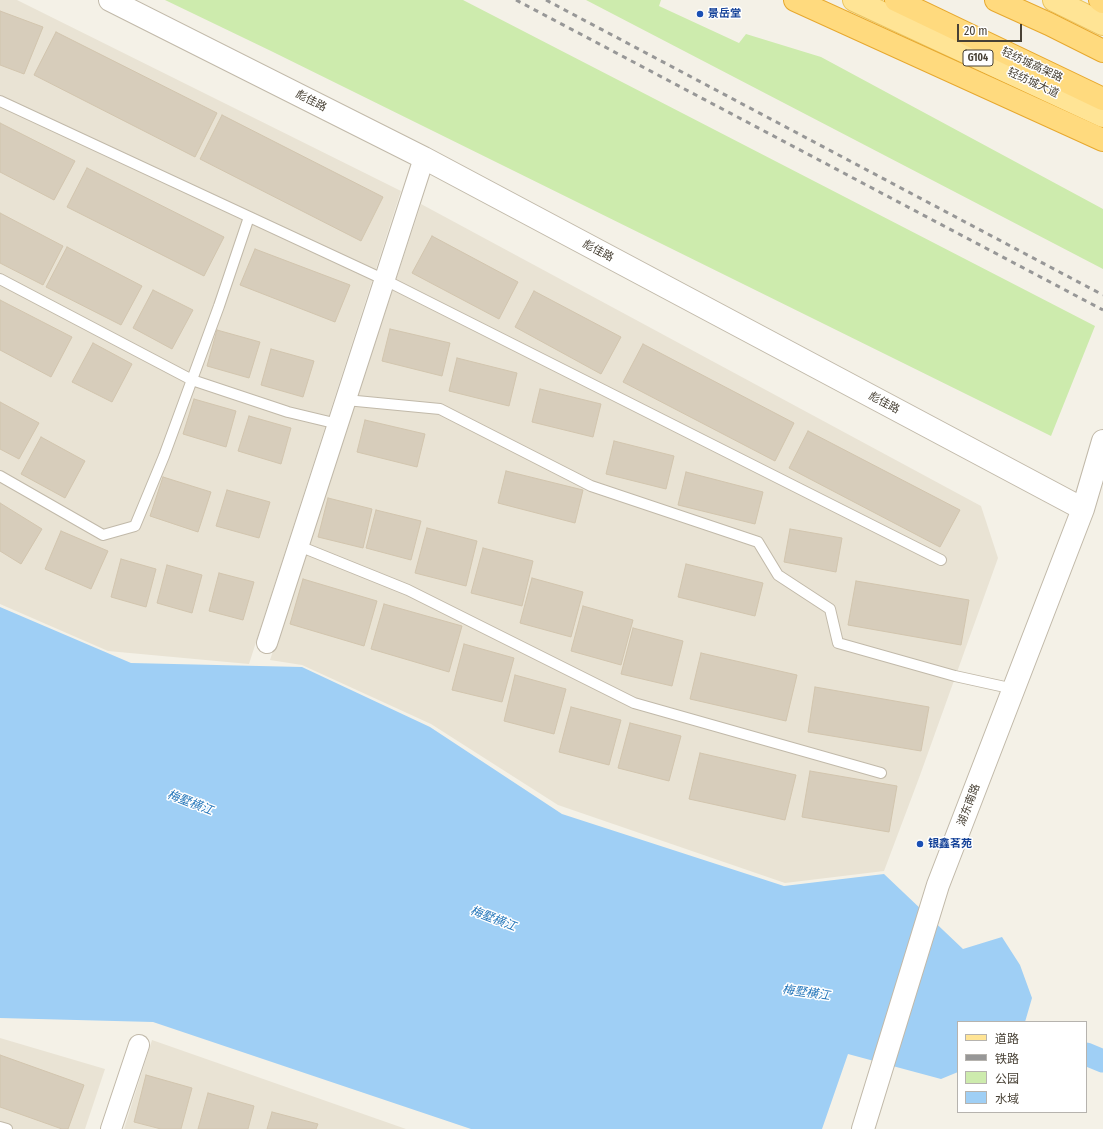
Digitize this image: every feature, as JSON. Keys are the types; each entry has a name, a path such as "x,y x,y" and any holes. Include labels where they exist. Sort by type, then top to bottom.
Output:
{"highway":[{"path":"795,0 1103,140"},
{"name":"轻纺城高架路","path":"896,0 1103,99"},
{"path":"996,0 1103,51"}],"main road":[{"name":"轻纺城大道","path":"854,0 1103,116"},
{"path":"1054,0 1103,24"}],"street":[{"name":"彪佳路","path":"110,0 424,158 1083,509"},
{"path":"267,643 424,158"},
{"name":"湖东南路","path":"864,1128 938,886 1083,509 1103,441"},
{"path":"111,1129 139,1045"}],"lane":[{"path":"0,101 384,280 941,560"},
{"path":"0,476 103,535 135,526 164,456 249,217"},
{"path":"0,279 192,380 288,412 338,424"},
{"path":"346,400 440,409 591,486 758,542 778,575 830,609 838,643 955,676 1014,689"},
{"path":"299,546 408,590 634,703 881,773"},
{"path":"0,1127 7,1129"}],"shaded area":[{"path":"0,0 17,0 401,191 249,664 108,651 0,604"},
{"path":"421,204 981,506 998,558 884,871 785,883 558,805 431,724 302,665 270,660"},
{"path":"0,1038 105,1069 85,1129 0,1129"},
{"path":"152,1040 406,1129 124,1129"}],"green space":[{"path":"165,0 463,0 1095,326 1051,436 271,51"},
{"path":"586,0 661,0 659,6 739,43 746,34 821,57 1103,209 1103,269"}],"water":[{"path":"0,607 131,663 302,667 430,727 562,814 784,886 884,874 963,949 1002,937 1020,965 1032,998 1025,1021 957,1021 957,1072 941,1079 848,1054 822,1129 471,1129 153,1022 0,1018"}],"building":[{"path":"0,11 43,27 24,74 0,65"},
{"path":"56,32 217,113 195,157 34,75"},
{"path":"222,115 383,197 361,241 200,159"},
{"path":"0,123 75,161 54,200 0,172"},
{"path":"87,168 224,237 204,276 67,207"},
{"path":"0,213 63,246 43,285 0,263"},
{"path":"432,236 518,282 499,319 412,273"},
{"path":"67,247 142,286 121,325 46,287"},
{"path":"255,249 350,285 335,322 240,285"},
{"path":"153,290 193,310 172,349 133,328"},
{"path":"534,291 621,337 601,374 515,327"},
{"path":"0,300 72,337 51,377 0,350"},
{"path":"390,329 450,343 442,376 382,361"},
{"path":"217,330 260,342 249,378 207,366"},
{"path":"93,343 132,364 112,402 72,382"},
{"path":"643,344 794,423 775,461 623,382"},
{"path":"271,349 314,361 303,397 261,385"},
{"path":"457,358 517,373 509,406 449,391"},
{"path":"540,389 601,404 593,437 532,422"},
{"path":"194,399 236,411 226,447 183,434"},
{"path":"0,402 39,423 19,459 0,449"},
{"path":"249,416 291,428 281,464 238,451"},
{"path":"365,420 425,434 417,467 357,452"},
{"path":"808,431 960,510 940,547 789,468"},
{"path":"41,437 85,461 65,498 21,474"},
{"path":"614,441 674,456 666,489 606,474"},
{"path":"506,471 583,490 575,523 498,503"},
{"path":"686,472 763,492 755,524 678,505"},
{"path":"163,477 211,492 198,532 150,516"},
{"path":"227,490 270,502 259,538 216,526"},
{"path":"328,498 372,509 363,548 318,537"},
{"path":"0,503 42,529 21,564 0,551"},
{"path":"376,510 421,521 411,560 366,548"},
{"path":"427,528 477,541 466,586 415,573"},
{"path":"790,529 842,538 836,572 784,562"},
{"path":"61,531 108,551 91,589 45,569"},
{"path":"483,548 533,561 522,606 471,593"},
{"path":"121,559 156,569 146,607 111,597"},
{"path":"686,564 763,583 755,616 678,597"},
{"path":"167,565 202,575 192,613 157,603"},
{"path":"219,573 254,582 243,620 209,611"},
{"path":"532,578 583,592 571,637 520,623"},
{"path":"303,579 377,601 364,646 290,624"},
{"path":"856,581 969,600 961,645 848,625"},
{"path":"384,604 462,626 449,672 371,649"},
{"path":"583,606 633,620 621,665 571,651"},
{"path":"633,628 683,641 672,686 621,674"},
{"path":"464,644 514,658 502,702 452,690"},
{"path":"701,653 797,675 786,721 690,699"},
{"path":"515,675 566,689 554,734 504,721"},
{"path":"815,687 929,707 921,751 808,732"},
{"path":"571,707 621,720 609,765 559,752"},
{"path":"630,723 681,736 669,781 618,768"},
{"path":"700,753 796,775 785,820 689,799"},
{"path":"810,771 897,786 889,832 802,817"},
{"path":"0,1055 84,1085 68,1129 62,1129 0,1107"},
{"path":"146,1075 192,1088 181,1129 161,1129 134,1122"},
{"path":"208,1093 254,1106 248,1129 198,1129"},
{"path":"272,1112 318,1124 316,1129 267,1129"}],"waterway":[{"name":"梅墅横江","path":"1087,1054 1103,1061"}],"railway":[{"path":"516,0 1103,310"},
{"path":"546,0 1103,295"}],"place":[{"name":"景岳堂","path":"700,14"},
{"name":"银鑫茗苑","path":"920,844"}]}
